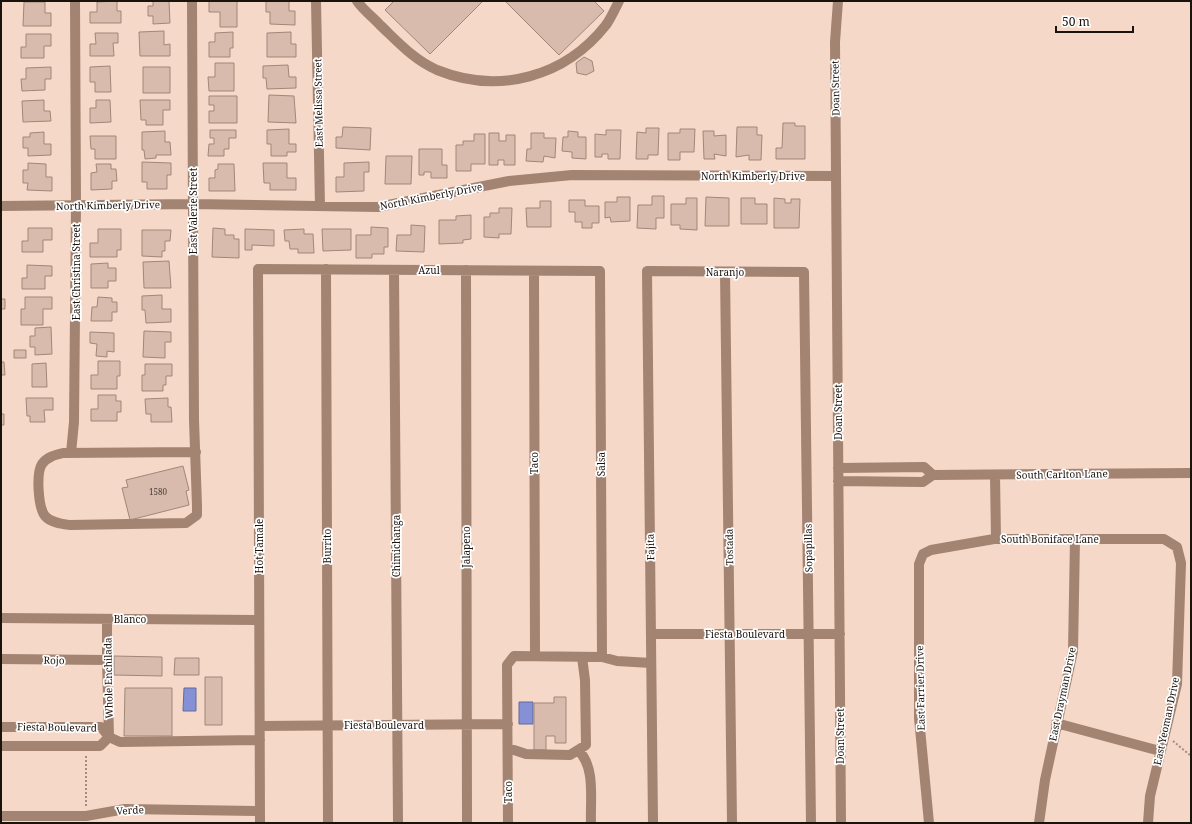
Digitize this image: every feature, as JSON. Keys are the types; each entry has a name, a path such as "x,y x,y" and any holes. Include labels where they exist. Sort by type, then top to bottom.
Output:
{"street":[{"name":"East Christina Street","path":"67,453 74,422 76,205 75,1"},
{"name":"East Valerie Street","path":"67,453 54,455 47,459 39,471 39,500 41,509 46,517 55,522 70,525 186,523 197,515 194,420 192,1"},
{"name":"East Melissa Street","path":"316,1 320,206"},
{"path":"357,1 411,55 436,69 461,78 492,82 525,78 562,65 584,48 606,24 619,1"},
{"name":"Doan Street","path":"838,1 835,42 841,823"},
{"name":"North Kimberly Drive","path":"1,206 193,204 378,207 509,181 572,175 836,176"},
{"name":"Azul","path":"258,269 600,271"},
{"name":"Hot Tamale","path":"258,269 260,823"},
{"name":"Burrito","path":"326,270 328,823"},
{"name":"Chimichanga","path":"394,270 398,823"},
{"name":"Jalapeno","path":"466,270 467,823"},
{"name":"Taco","path":"508,823 507,664 514,656 535,656 534,271"},
{"name":"Salsa","path":"600,271 602,658"},
{"name":"Naranjo","path":"647,271 804,272"},
{"name":"Fajita","path":"647,271 653,823"},
{"name":"Tostada","path":"725,272 732,823"},
{"name":"Sopapillas","path":"804,272 811,823"},
{"path":"67,453 196,452"},
{"name":"South Carlton Lane","path":"838,468 924,467 933,475"},
{"name":"South Carlton Lane","path":"838,481 923,482 933,475 1191,472"},
{"path":"995,475 996,539"},
{"name":"South Boniface Lane","path":"924,554 931,550 996,539 1164,539 1177,547"},
{"name":"East Drayman Drive","path":"1039,823 1045,780 1056,723 1073,651 1075,539"},
{"name":"East Yeoman Drive","path":"1148,823 1150,796 1176,684 1181,563 1177,547"},
{"name":"East Farrier Drive","path":"924,554 919,564 919,718 929,823"},
{"name":"Blanco","path":"1,618 259,620"},
{"name":"Whole Enchilada","path":"107,619 109,737"},
{"name":"Fiesta Boulevard","path":"651,634 840,634"},
{"path":"535,656 602,658 617,661 651,662"},
{"path":"508,748 526,754 570,755 586,745 585,680 582,657"},
{"name":"Rojo","path":"1,659 107,660"},
{"path":"1056,723 1160,751"},
{"name":"Fiesta Boulevard","path":"260,726 508,724"},
{"name":"Fiesta Boulevard","path":"1,727 101,727 109,737 120,742 260,740"},
{"name":"Fiesta Boulevard","path":"1,746 100,746 109,737"},
{"path":"578,750 585,756 589,765 591,823"},
{"name":"Verde","path":"1,816 86,816 125,809 260,811"}],"path":[{"path":"1165,730 1177,745 1191,756"},
{"path":"86,746 86,816"}],"water":[{"path":"184,688 196,688 196,711 183,711"},
{"path":"519,702 533,702 533,724 519,724"}],"building":[{"path":"117,1 117,11 121,11 121,23 90,23 90,12 97,12 97,2"},
{"path":"153,1 169,1 170,23 153,24 153,16 148,16 148,6 153,6"},
{"path":"209,1 237,1 237,27 220,27 220,12 209,12"},
{"path":"266,1 289,1 289,11 295,11 295,25 270,24 270,12 266,12"},
{"path":"394,1 483,1 430,54 385,10"},
{"path":"505,1 594,1 604,11 559,55"},
{"path":"24,2 45,2 45,13 51,13 51,26 23,26"},
{"path":"164,31 164,45 170,44 170,56 140,56 139,32"},
{"path":"233,32 233,48 230,48 230,57 209,57 209,42 215,42 215,33"},
{"path":"291,32 291,44 296,44 296,57 267,57 267,33"},
{"path":"95,33 118,33 118,43 113,43 114,56 90,56 90,44 96,44"},
{"path":"26,34 51,34 51,46 44,46 44,58 21,58 21,47 26,47"},
{"path":"584,57 592,61 594,71 586,75 577,73 576,63"},
{"path":"215,63 234,63 234,91 209,91 208,77 215,77"},
{"path":"288,65 289,77 296,77 296,88 267,89 266,78 263,78 263,66"},
{"path":"110,66 111,92 95,92 95,82 90,82 90,67"},
{"path":"51,67 51,79 45,79 45,90 22,91 21,79 26,79 26,68"},
{"path":"143,67 170,67 170,93 143,93"},
{"path":"269,95 294,96 296,123 268,122"},
{"path":"209,96 237,96 237,123 209,123 209,111 214,111 214,105 209,105"},
{"path":"44,100 44,111 50,111 51,121 23,122 22,101"},
{"path":"96,100 110,100 111,122 90,123 90,108 96,108"},
{"path":"140,100 170,100 170,110 163,110 163,125 146,125 146,120 141,120"},
{"path":"783,123 795,123 795,126 805,126 805,159 776,159 776,148 782,148"},
{"path":"343,127 371,128 370,150 336,148 336,137 342,137"},
{"path":"737,127 757,127 757,135 762,135 761,160 749,160 749,155 736,157"},
{"path":"646,128 659,128 658,155 648,155 648,159 636,159 637,132 646,133"},
{"path":"289,129 289,144 296,144 296,152 287,152 287,156 271,156 271,144 267,144 267,130"},
{"path":"680,129 695,129 694,152 680,152 680,160 668,160 668,133 680,133"},
{"path":"210,130 236,130 236,138 229,138 229,149 224,149 224,156 208,156 209,144 214,144 214,138 210,138"},
{"path":"606,130 621,130 620,159 608,159 608,154 602,154 602,157 595,157 595,134 606,135"},
{"path":"165,131 165,142 170,142 171,155 156,155 156,158 145,159 144,150 142,150 142,132"},
{"path":"568,131 578,132 578,137 586,137 586,159 572,158 572,152 562,151 563,137 568,137"},
{"path":"703,131 714,131 714,136 726,135 726,156 714,154 715,159 704,159"},
{"path":"44,132 44,144 51,144 51,155 28,156 28,148 23,148 23,137 30,137 30,133"},
{"path":"489,133 499,133 499,141 506,141 506,135 515,135 515,165 504,165 504,160 498,160 498,165 489,165"},
{"path":"531,133 544,133 544,138 556,138 555,158 544,156 543,162 526,161 527,149 531,149"},
{"path":"474,134 485,134 485,164 471,164 471,171 456,171 456,145 463,145 463,141 474,141"},
{"path":"90,136 116,136 116,159 95,159 95,149 91,149"},
{"path":"419,149 442,149 442,165 447,165 447,178 431,178 431,172 424,172 424,175 419,175"},
{"path":"386,156 412,156 411,184 385,184"},
{"path":"142,162 171,163 171,175 167,175 167,189 147,189 147,182 142,182"},
{"path":"369,162 369,172 364,172 364,191 336,192 336,177 344,177 344,163"},
{"path":"28,163 46,164 46,177 52,177 52,191 27,190 28,183 23,183 23,170 28,170"},
{"path":"263,163 287,163 287,178 296,178 296,190 270,190 270,183 264,183"},
{"path":"96,164 111,164 111,169 116,169 117,181 112,181 112,189 91,190 91,173 97,172"},
{"path":"218,164 234,164 235,191 209,191 209,178 215,178 215,170 218,169"},
{"path":"652,196 664,196 664,218 656,218 656,229 637,228 638,205 652,205"},
{"path":"617,197 630,197 630,221 611,222 610,217 605,218 605,202 617,202"},
{"path":"706,197 729,198 729,226 705,226"},
{"path":"686,198 697,198 697,230 680,229 680,225 671,225 671,204 686,204"},
{"path":"741,198 755,198 755,204 767,204 767,224 741,224"},
{"path":"774,198 785,199 785,203 791,203 791,199 800,199 799,228 774,228"},
{"path":"569,200 585,200 585,206 599,206 599,223 592,223 592,228 582,228 582,222 575,222 575,212 569,212"},
{"path":"540,201 551,201 551,227 527,227 526,208 540,208"},
{"path":"499,208 512,208 511,234 499,234 499,238 484,237 484,217 490,217 490,213 499,213"},
{"path":"471,215 471,239 463,240 463,243 439,244 439,220 456,220 456,216"},
{"path":"411,225 425,226 424,252 396,251 397,235 411,235"},
{"path":"371,227 388,228 388,247 384,247 384,254 372,254 372,258 356,258 356,235 371,235"},
{"path":"28,228 52,228 52,240 43,240 43,252 22,252 22,241 28,241"},
{"path":"213,228 225,229 225,235 234,235 234,239 239,239 239,258 212,257"},
{"path":"98,229 121,229 121,250 117,250 117,257 90,257 90,243 98,243"},
{"path":"245,229 274,230 274,246 252,245 252,250 245,250"},
{"path":"304,229 304,234 313,234 314,253 298,253 298,249 290,249 289,241 285,241 284,230"},
{"path":"322,229 351,229 351,250 323,251"},
{"path":"142,230 171,230 170,241 165,241 165,251 162,251 162,257 142,256"},
{"path":"169,261 171,288 144,288 143,262"},
{"path":"108,263 108,268 116,268 116,281 108,281 108,288 91,288 91,264"},
{"path":"27,265 52,266 52,276 45,276 45,289 22,289 22,278 27,278"},
{"path":"162,295 162,309 171,309 171,322 146,323 145,310 142,310 142,296"},
{"path":"25,297 52,297 52,309 43,309 43,325 21,325 21,309 25,309"},
{"path":"98,297 112,298 112,302 117,302 117,312 112,312 112,321 91,321 92,307 97,307"},
{"path":"1,299 5,299 5,309 1,309"},
{"path":"51,327 52,354 35,355 35,347 30,347 30,336 35,336 35,328"},
{"path":"144,331 171,332 171,342 165,342 165,358 143,357"},
{"path":"90,332 114,333 114,352 107,351 107,357 96,356 97,344 90,343"},
{"path":"14,350 26,350 26,358 14,358"},
{"path":"98,361 120,361 120,376 117,376 117,389 91,389 91,375 98,375"},
{"path":"1,362 4,362 5,375 1,375"},
{"path":"46,363 47,387 32,387 32,364"},
{"path":"145,364 172,364 172,376 166,376 166,385 163,385 163,391 142,391 142,375 145,375"},
{"path":"98,395 116,395 116,401 121,401 121,412 117,412 117,421 91,421 91,409 98,409"},
{"path":"26,398 53,398 53,410 44,410 45,422 30,422 30,416 27,416"},
{"path":"168,398 168,407 171,407 172,422 151,422 151,414 146,414 145,399"},
{"path":"1,414 4,414 4,425 1,425"},
{"path":"183,466 189,490 186,491 189,505 130,520 122,488 128,487 126,480"},
{"path":"114,656 162,657 162,676 114,675"},
{"path":"175,658 199,658 199,675 174,675"},
{"path":"205,677 222,677 222,725 205,725"},
{"path":"125,688 172,688 172,736 124,736"},
{"path":"554,697 566,697 566,743 555,743 555,736 546,736 546,750 534,750 534,703 554,703"}]}
